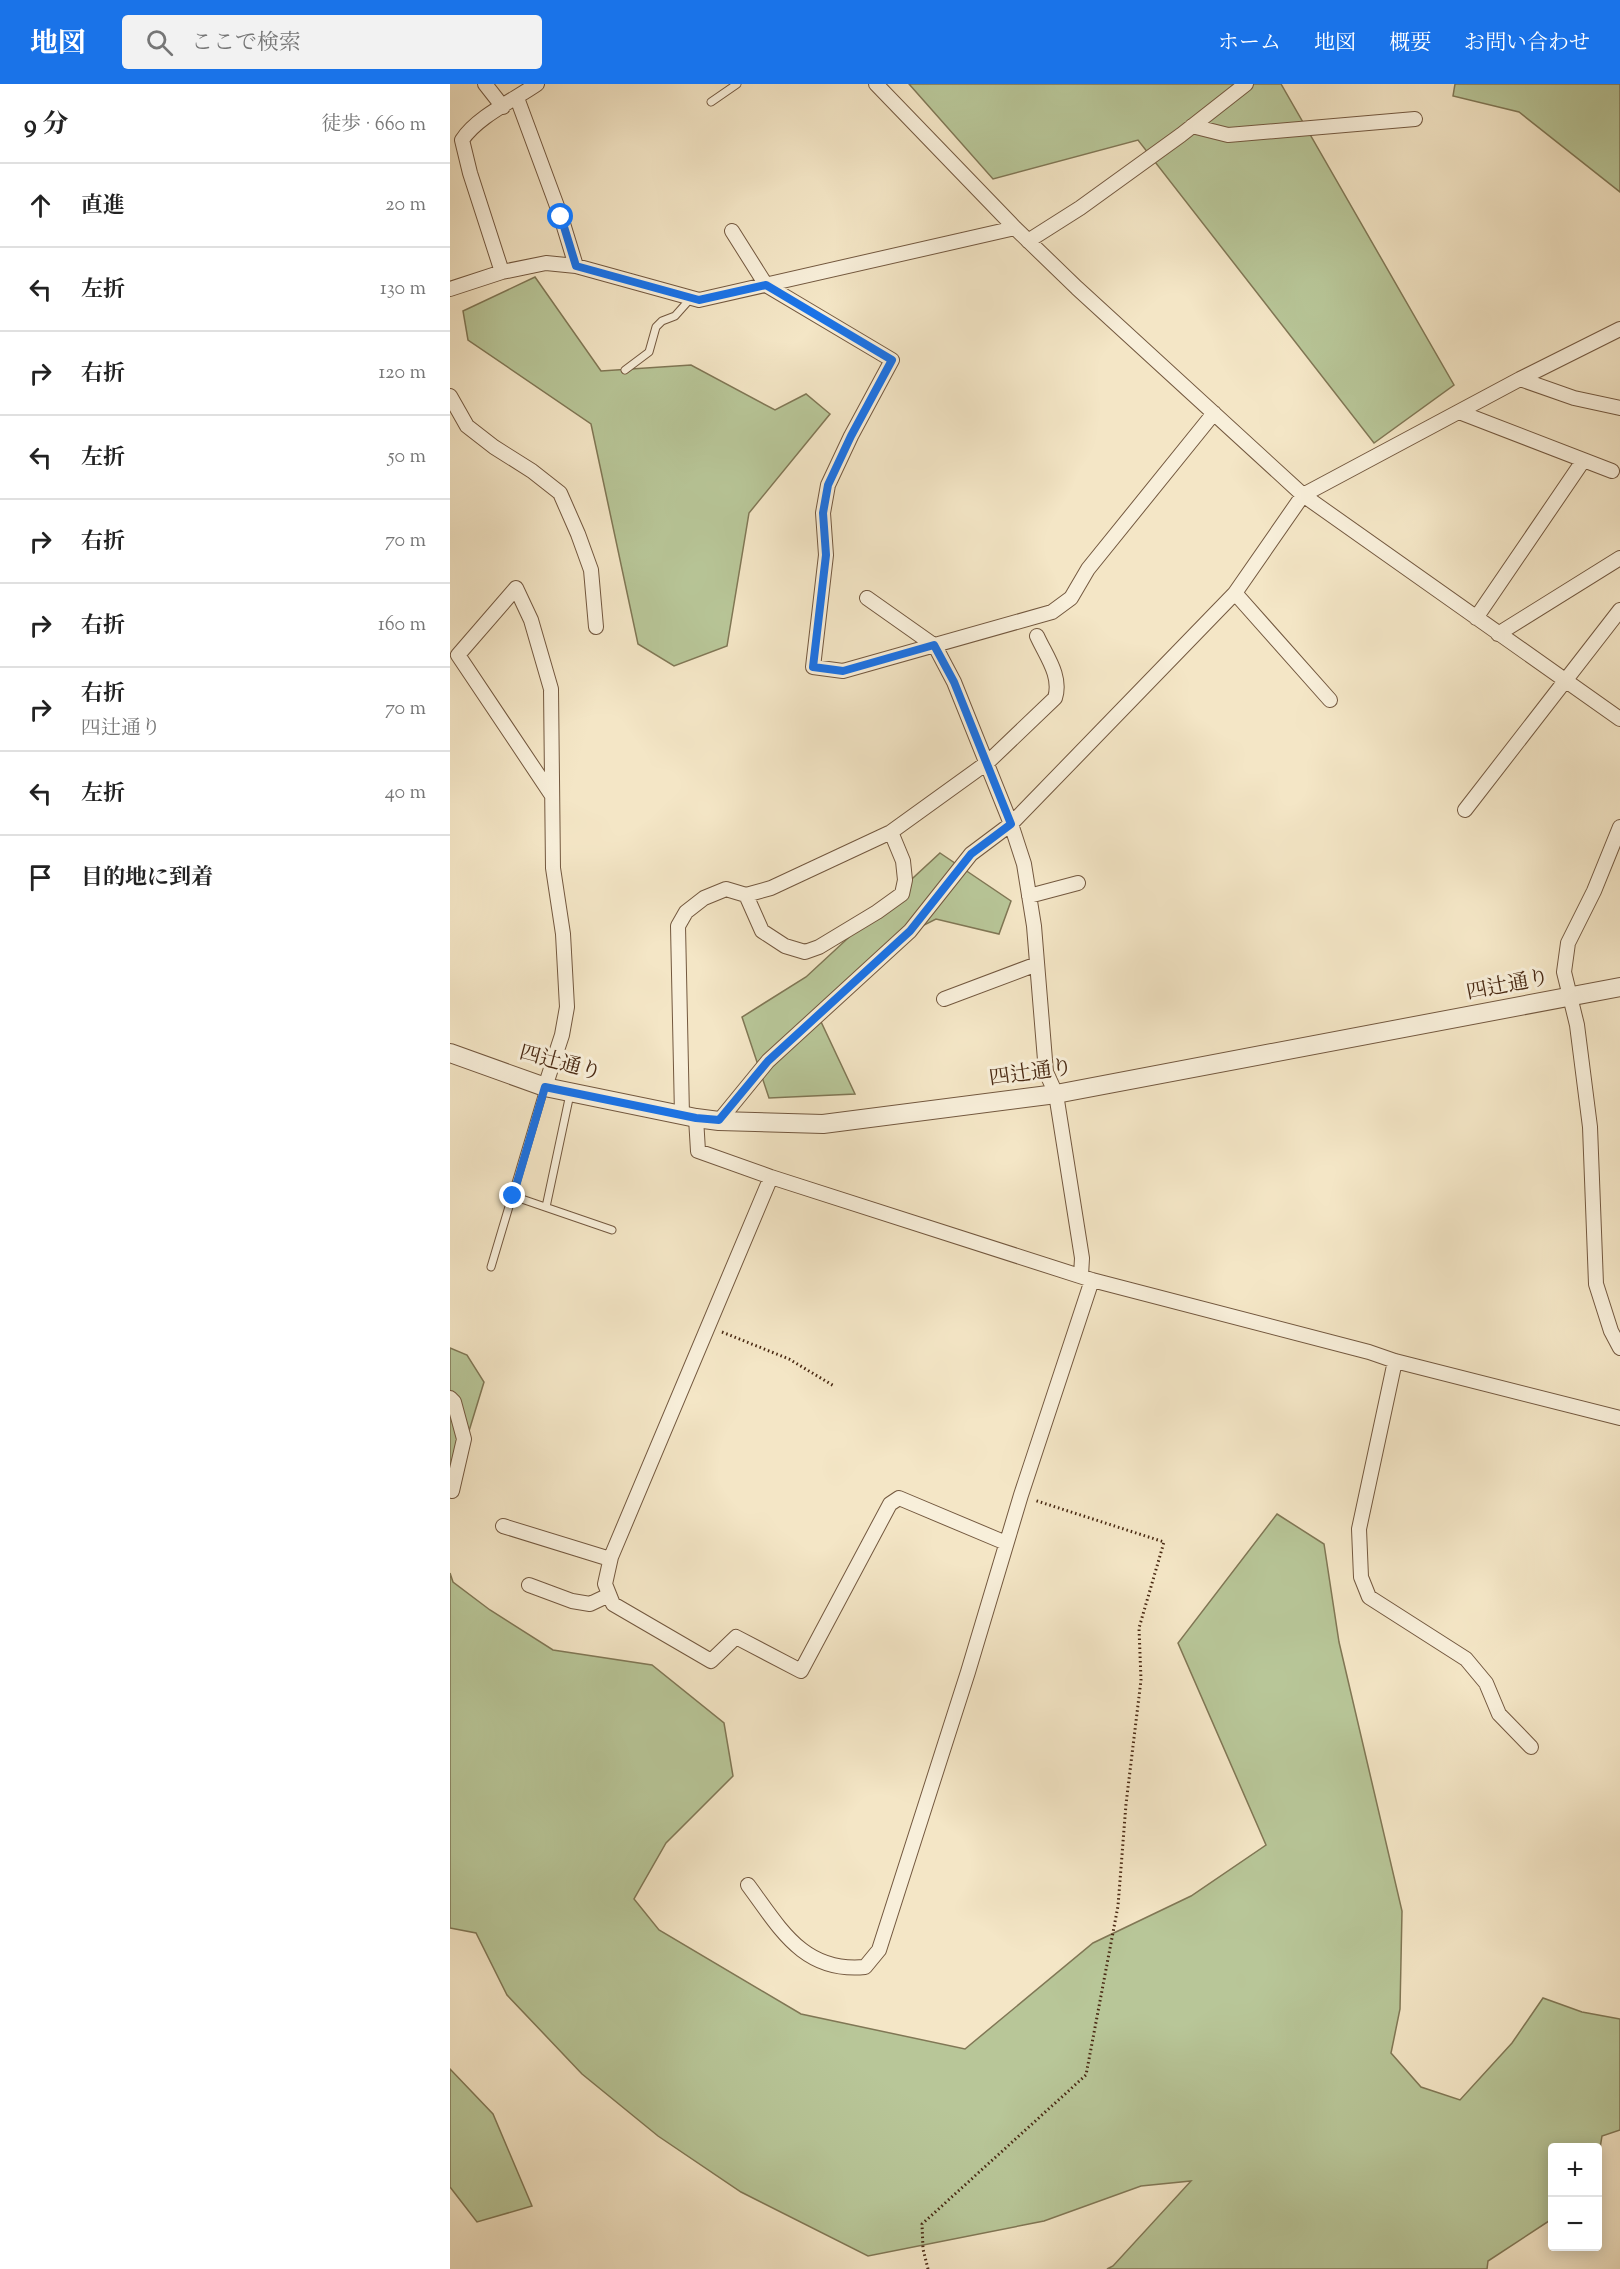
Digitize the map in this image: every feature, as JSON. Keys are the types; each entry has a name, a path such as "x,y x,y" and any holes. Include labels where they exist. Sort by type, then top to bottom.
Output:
{"street":[{"path":"485,84 503,107"},
{"path":"502,272 462,140 467,132 537,84"},
{"path":"876,84 1028,241 1303,495 1620,719"},
{"path":"1028,241 1080,208 1246,84"},
{"path":"517,98 561,217 576,266"},
{"path":"1192,126 1228,135 1415,119"},
{"path":"450,289 502,272 546,262 576,266 699,300 1015,228"},
{"path":"732,231 766,285 892,360 851,436 828,485 823,513 826,555 813,667 843,671 1052,612 1071,598 1088,569 1214,413"},
{"path":"719,1120 768,1061 910,931 971,854 1011,824 1235,593 1303,495 1520,379 1620,329"},
{"path":"1520,379 1574,398 1620,408"},
{"path":"450,396 467,426 560,493 591,570 596,627"},
{"path":"1459,412 1612,471"},
{"path":"1476,618 1582,461"},
{"path":"1498,634 1620,558"},
{"path":"545,1087 562,1035 567,1007 563,934 553,868 551,689 531,620 516,588 458,655 551,794"},
{"path":"1235,593 1330,700"},
{"path":"748,1885 789,1940 815,1960 848,1968 865,1967 879,1950 968,1672 1087,1278 1056,1095 1046,1072 1037,964 1024,864 988,762 954,682 934,645 867,598"},
{"path":"1465,810 1620,610"},
{"path":"1037,636 1058,679 1055,698 988,762 891,832 771,888 746,895 726,889 704,898 686,912 678,926 689,1116 698,1151 771,1177 1087,1278 1369,1352 1395,1361 1620,1418"},
{"path":"1620,827 1594,891 1568,943 1564,972 1577,1024 1590,1127 1596,1284 1611,1331 1620,1348"},
{"path":"746,895 762,931 785,946 805,951 819,947 902,894 905,880 903,861 891,832"},
{"path":"1029,896 1078,883"},
{"path":"944,999 1037,964"},
{"name":"四辻通り","path":"450,1053 545,1087 689,1116 719,1120 823,1124 1056,1095 1620,987"},
{"path":"771,1177 610,1560 605,1584 613,1604 711,1661 736,1637 801,1671 890,1504 899,1498 1006,1543"},
{"path":"1395,1361 1359,1529 1361,1577 1369,1597 1466,1659 1486,1683 1499,1714 1531,1747"},
{"path":"450,1398 454,1402 464,1439 452,1491"},
{"path":"502,1526 610,1560"},
{"path":"529,1585 572,1601 590,1604 609,1595"}],"lane":[{"path":"711,102 737,84"},
{"path":"625,370 649,352 656,327 675,316 691,298"},
{"path":"491,1267 545,1087"},
{"path":"546,1208 570,1092"},
{"path":"513,1196 612,1230"}],"path":[{"path":"709,1327 789,1359 834,1386"},
{"path":"928,2269 922,2249 922,2224 1086,2075 1118,1906 1126,1804 1141,1680 1139,1629 1164,1542 1021,1495"}],"green space":[{"path":"909,84 1281,84 1454,385 1374,443 1138,140 993,179"},
{"path":"1455,84 1620,84 1620,192 1519,112 1453,96"},
{"path":"535,277 601,371 691,365 775,410 806,394 830,414 749,513 727,646 674,666 638,644 591,424 468,340 463,311"},
{"path":"940,853 1011,901 999,934 936,919 886,944 815,1009 855,1094 769,1098 742,1017 806,977"},
{"path":"450,1348 467,1355 484,1382 450,1493"},
{"path":"1277,1514 1324,1544 1339,1642 1402,1911 1400,2009 1391,2053 1421,2087 1460,2100 1512,2043 1543,1998 1582,2012 1620,2019 1620,2130 1602,2136 1601,2143 1548,2143 1548,2222 1488,2261 1487,2269 1107,2269 1113,2266 1191,2181 1141,2186 1044,2221 868,2256 741,2192 658,2136 582,2074 507,1995 476,1933 450,1928 450,1573 453,1582 490,1610 553,1650 652,1665 724,1723 733,1776 666,1843 634,1899 659,1930 801,2014 965,2049 1093,1943 1191,1896 1266,1845 1178,1643"},
{"path":"450,2069 493,2114 532,2206 477,2222 450,2187"}],"route":[{"path":"513,1196 545,1087 696,1118 719,1120 768,1061 910,931 971,854 1011,824 954,682 934,645 843,671 813,667 826,555 823,513 828,485 851,436 892,360 766,285 699,300 576,266 561,217"}]}
